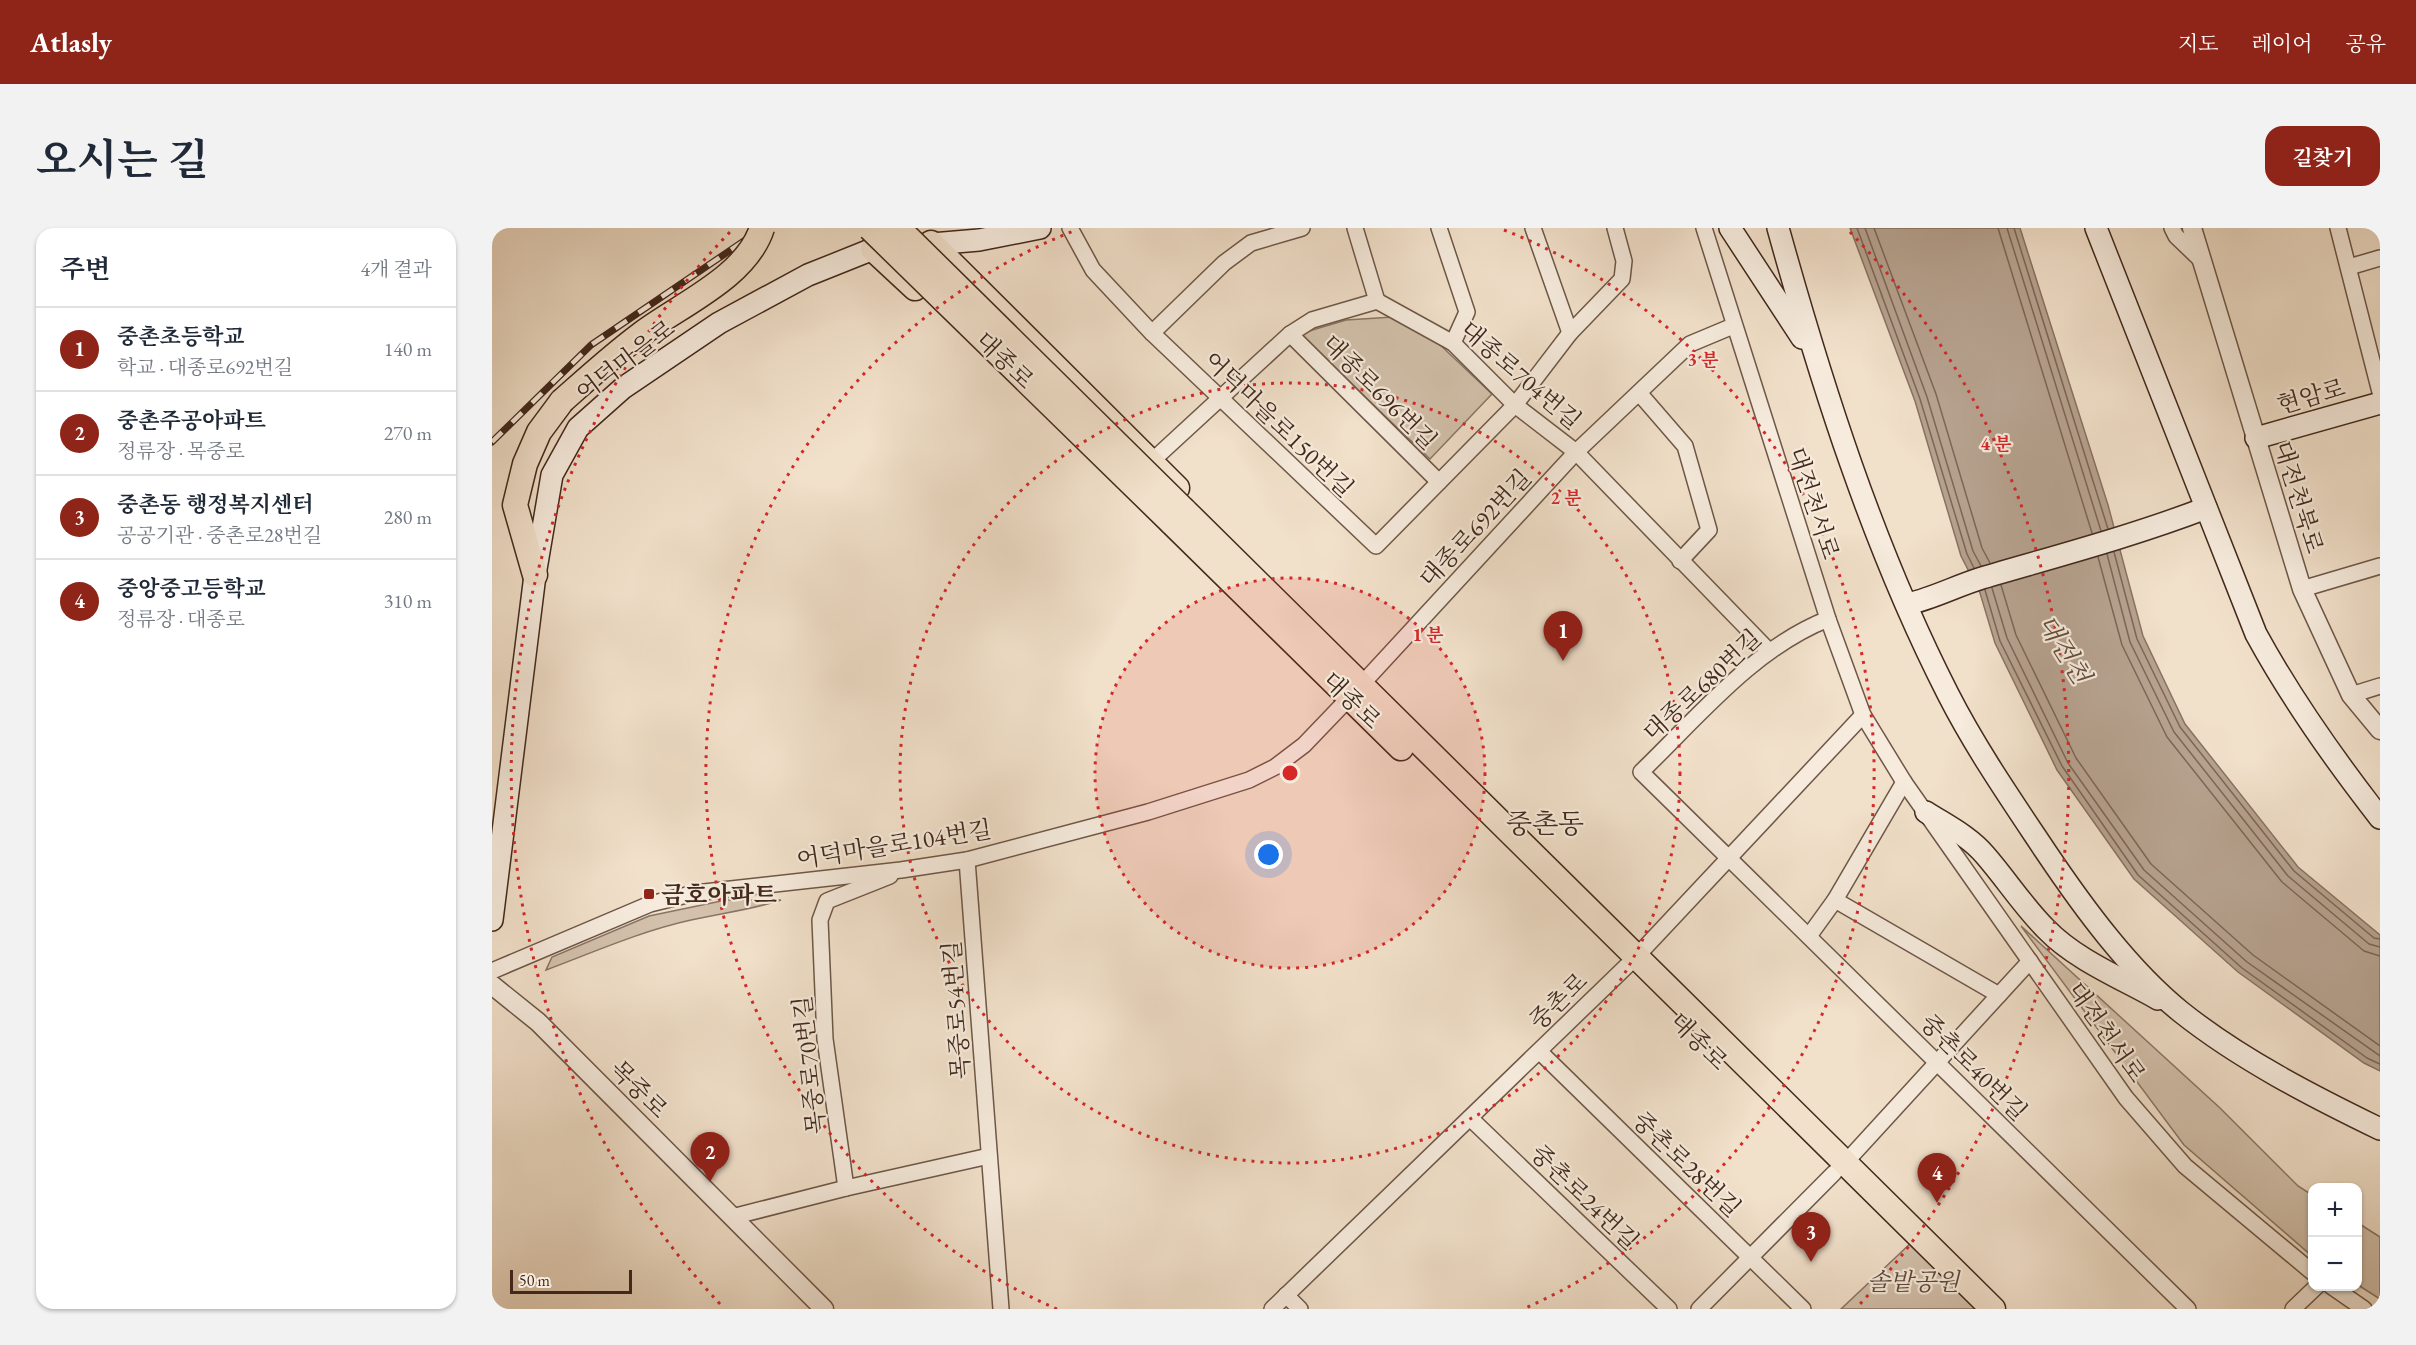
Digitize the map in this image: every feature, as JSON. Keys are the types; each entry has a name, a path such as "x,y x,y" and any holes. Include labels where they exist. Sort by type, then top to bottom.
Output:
{"main road":[{"path":"535,575 515,506 525,464 539,432 562,401 617,352 669,313 721,280 746,258 762,228"},
{"name":"대종로","path":"898,228 1185,524 1840,1168 1993,1309"},
{"name":"어덕마을로","path":"492,920 535,575 552,475 578,428 624,388 719,322 808,275 871,238 931,243 979,240 1040,228"},
{"path":"1730,228 1813,353"},
{"path":"1778,228 1813,353 1883,546 1948,694 2006,793 2075,893 2125,956 2180,1011"},
{"path":"2096,228 2256,634 2286,689 2339,765 2380,818"},
{"name":"대종로","path":"871,238 1185,524"},
{"path":"931,243 1152,461 1199,513 1185,524"},
{"name":"현암로","path":"2256,438 2380,403"},
{"path":"1908,604 1927,600 1964,583 2131,534 2206,508"},
{"path":"1926,812 1967,838 1985,854 2014,895 2048,931 2085,958 2180,1011 2258,1064 2380,1129"},
{"name":"대종로","path":"1840,1168 1972,1309"}],"street":[{"name":"어덕마을로150번길","path":"1071,228 1093,270 1152,333 1376,546"},
{"path":"1152,333 1224,263 1251,243 1302,228"},
{"path":"1152,461 1290,334 1312,320 1377,301 1355,228"},
{"path":"1439,228 1467,312 1453,343"},
{"path":"1533,228 1570,333"},
{"name":"대종로696번길","path":"1376,546 1515,405 1570,333 1622,279 1624,261 1615,228"},
{"name":"대전천서로","path":"1704,228 1733,326 1828,619 1863,714 1904,782 2126,1098 2185,1166 2308,1268"},
{"path":"2172,228 2176,236 2204,262"},
{"name":"대전천북로","path":"2192,228 2301,590 2351,695 2380,730"},
{"path":"2338,228 2380,392"},
{"path":"2349,267 2380,258"},
{"name":"대종로704번길","path":"1377,301 1453,343 1515,405 1576,452 1768,651"},
{"name":"대종로692번길","path":"1355,691 1576,452 1640,394 1690,344 1733,326"},
{"name":"대종로696번길","path":"1290,334 1439,482"},
{"path":"1640,394 1685,446 1709,530 1680,561"},
{"path":"2301,590 2380,566"},
{"name":"대종로680번길","path":"1641,772 1768,651 1802,629 1828,619"},
{"path":"2351,695 2380,686"},
{"name":"어덕마을로104번길","path":"492,971 661,901 695,893 901,870 967,860 1148,812 1249,780 1275,767 1304,744 1355,691"},
{"name":"중촌로","path":"1272,1309 1631,963 1863,714"},
{"name":"중촌로40번길","path":"1641,772 2188,1309"},
{"path":"1809,936 1835,900 1904,782"},
{"name":"목중로54번길","path":"967,860 1001,1309"},
{"name":"목중로70번길","path":"846,1188 825,1040 820,920 826,902 901,870"},
{"path":"1835,900 1999,995"},
{"path":"1698,1309 1840,1168 2030,961"},
{"name":"목중로","path":"492,985 538,1022 823,1308"},
{"name":"중촌로28번길","path":"1539,1051 1803,1309"},
{"name":"중촌로24번길","path":"1470,1118 1669,1309"},
{"path":"732,1217 846,1188 989,1156"},
{"path":"2293,1309 2313,1291"},
{"path":"2337,1291 2364,1309"},
{"path":"1286,1295 1300,1309"}],"green space":[{"path":"1393,317 1436,341 1492,394 1430,459 1299,334 1346,320"},
{"path":"726,900 781,900 654,930 546,970 552,957 649,916"},
{"path":"2021,926 2220,1108 2298,1186 2308,1192 2308,1253 2184,1145"},
{"path":"2362,1226 2380,1237 2380,1299 2362,1288"},
{"name":"솔밭공원","path":"1913,1241 1983,1309 1841,1309"}],"water":[{"name":"대전천","path":"1850,228 2020,228 2108,505 2143,636 2185,724 2298,867 2380,935 2380,1071 2364,1063 2238,972 2134,879 2057,770 1995,643 1980,593 1961,556 1915,401"}],"railway":[{"path":"492,442 591,345 763,228"}],"place":[{"name":"중촌초등학교","path":"1563,661"},
{"name":"금호아파트","path":"649,894"},
{"name":"중촌주공아파트","path":"710,1182"},
{"name":"중앙중고등학교","path":"1937,1203"},
{"name":"중촌동 행정복지센터","path":"1811,1262"}],"district":[{"name":"중촌동","path":"1545,823"}]}
